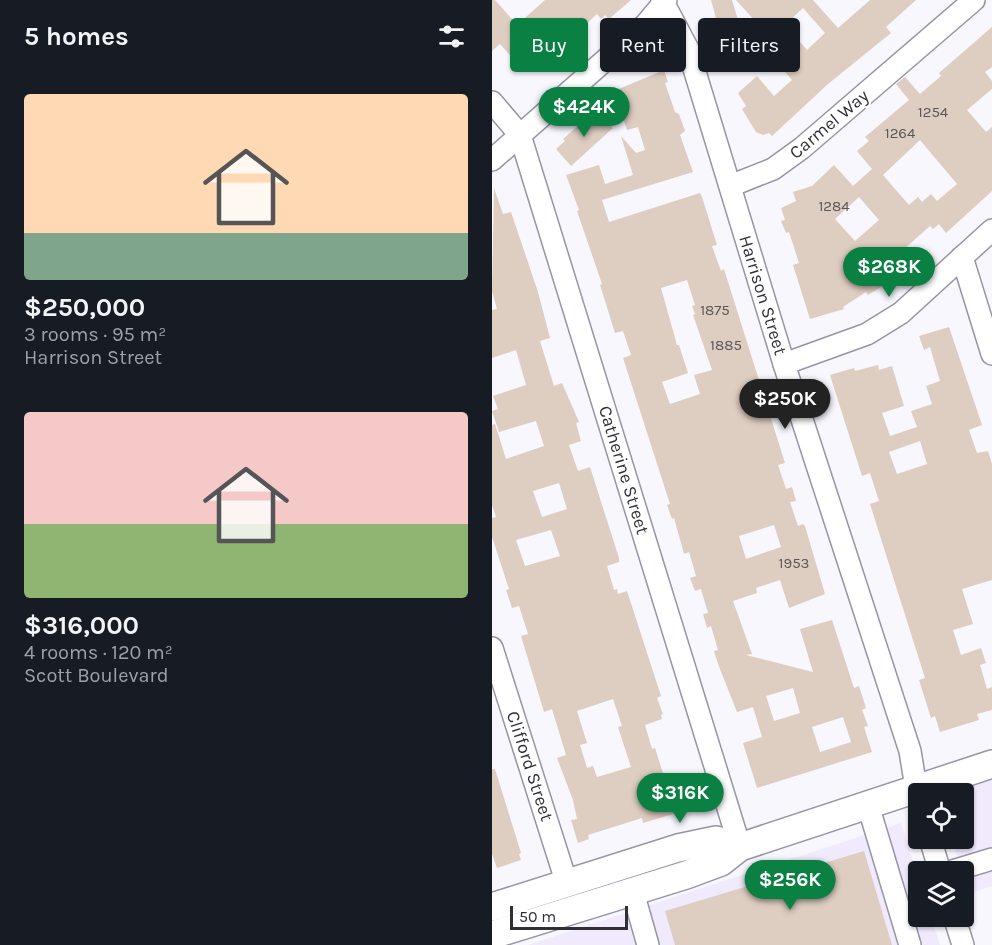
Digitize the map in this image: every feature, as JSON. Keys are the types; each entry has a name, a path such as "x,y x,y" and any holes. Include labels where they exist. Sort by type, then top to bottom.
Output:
{"main road":[{"path":"944,783 992,764"},
{"path":"492,935 633,892 721,862 740,847 867,805 908,796"},
{"path":"492,907 687,846 716,840 740,847"}],"street":[{"name":"Carmel Way","path":"730,186 773,169 802,148 974,0"},
{"name":"Harrison Street","path":"664,1 688,49 784,364 910,751 914,783"},
{"path":"492,160 646,24 664,1"},
{"name":"Catherine Street","path":"492,102 520,135 740,847"},
{"path":"784,364 876,329 901,314 992,230"},
{"path":"962,257 992,354"},
{"name":"Clifford Street","path":"492,648 567,884"},
{"path":"867,805 910,945"},
{"path":"974,864 992,859"},
{"path":"633,892 648,945"},
{"path":"957,927 963,945"}],"shaded area":[{"path":"992,750 992,886 974,892 974,861 958,861 955,849 974,849 974,783 936,783 933,770"},
{"path":"901,823 913,861 908,861 908,927 934,927 940,945 528,945"}],"building":[{"path":"492,0 495,0 511,18 510,55 500,44 492,51"},
{"path":"545,0 631,0 610,18 605,15 600,18 597,14 588,22 588,18 525,18"},
{"path":"711,0 732,0 737,18 716,18"},
{"path":"736,0 813,0 838,28 870,0 916,0 886,27 891,33 828,84 772,136 769,133 763,135 756,132 742,109 746,106 738,93 757,76 774,96 792,80 785,72 800,72 800,42 807,50 825,33 803,8 792,18 752,18"},
{"path":"992,27 992,67 985,72 992,81 992,89 967,110 986,132 992,127 992,191 946,233 939,224 933,229 930,226 903,250 912,261 887,283 868,295 866,292 843,307 844,309 810,319 793,265 799,263 789,232 786,233 781,221 785,220 781,208 796,201 793,192 812,186 834,165 853,186 872,169 857,151 869,141 865,137 909,100 896,84 905,77 920,94 941,76 939,73","holes":["920,140 957,184 937,201 931,194 922,202 918,197 909,205 883,175","859,197 879,220 855,241 835,219"]},
{"path":"659,72 665,72 668,82 665,83 675,112 679,114 685,131 680,135 693,172 602,200 609,222 700,193 717,245 712,246 721,271 724,269 785,463 778,465 786,489 792,487 796,501 790,502 798,526 803,524 805,526 825,594 789,608 780,580 756,588 757,593 733,601 752,654 746,655 813,672 800,629 832,620 854,688 859,686 866,708 862,710 868,726 864,727 872,752 757,788 743,743 762,737 753,707 737,712 718,664 714,651 718,650 711,626 707,628 703,614 708,613 701,589 695,591 690,578 696,576 689,552 684,554 674,518 672,519 667,505 670,504 623,358 631,355 623,331 615,333 600,285 602,284 566,175 599,165 605,184 633,175 621,136 636,153 645,150 638,127 627,130 614,91","holes":["687,280 695,305 692,306 695,314 693,315 712,370 694,375 700,394 670,404 662,382 688,373 679,345 677,345 661,288","774,525 781,547 746,559 739,536","793,688 800,713 774,721 766,696","843,717 851,742 820,752 812,727"]},
{"path":"599,111 613,128 571,166 556,149 565,141 563,139 588,117 590,119"},
{"path":"494,188 503,214 511,212 538,292 550,338 540,341 554,386 562,383 579,422 576,423 581,441 569,445 578,471 590,467 619,558 619,562 607,566 614,590 617,589 618,594 627,591 661,696 657,698 663,714 662,719 645,725 652,749 655,748 668,789 692,781 700,806 643,823 642,818 588,835 589,839 578,843 571,820 577,819 573,800 557,758 566,755 552,709 544,712 521,636 528,634 519,606 512,608 506,590 509,589 492,537 492,518 496,517 492,505 492,425 495,424 506,459 544,446 536,421 499,432 492,411 498,409 493,396 526,385 516,350 492,358 492,310 497,309 492,291","holes":["559,483 567,509 542,517 533,491","551,530 560,556 525,566 516,540","613,699 622,726 618,727 631,767 597,777 593,766 587,768 580,745 587,743 577,711"]},
{"path":"949,327 982,425 969,430 977,453 988,451 992,464 992,580 962,589 973,624 953,630 961,655 981,648 986,663 980,665 987,689 992,687 992,710 977,714 979,720 940,732 935,716 931,718 919,680 925,678 870,504 879,501 870,473 862,476 830,375 854,368 855,371 878,365 879,370 892,366 904,406 882,413 890,436 917,427 911,411 932,404 926,386 940,381 930,347 924,350 919,336","holes":["920,441 927,464 897,474 889,452"]},
{"path":"492,769 495,769 521,853 519,854 521,860 497,868 492,854"},
{"path":"864,851 892,945 675,945 665,911"}]}
